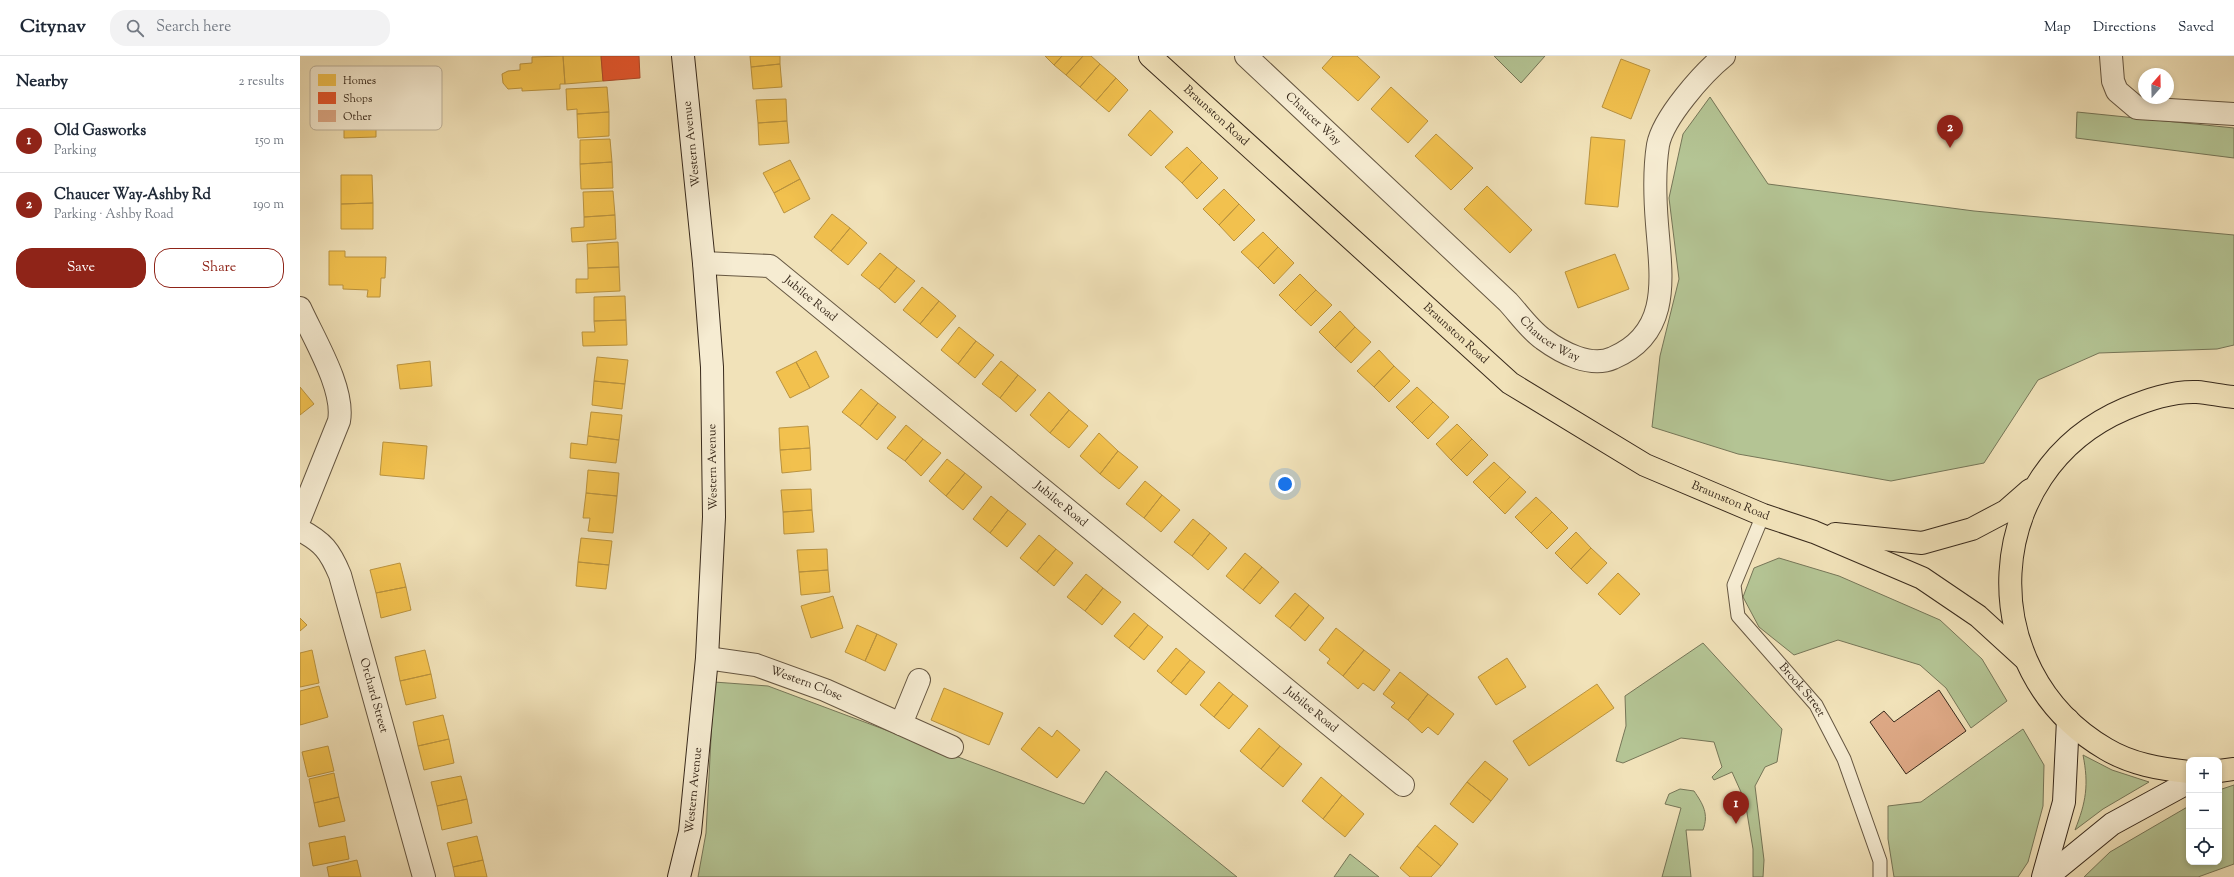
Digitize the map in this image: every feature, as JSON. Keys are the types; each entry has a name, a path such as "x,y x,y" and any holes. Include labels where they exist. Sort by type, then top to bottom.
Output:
{"main road":[{"name":"Braunston Road","path":"1150,56 1510,383 1645,465 1764,515 1814,532 1922,578 1978,616 2024,658"},
{"path":"2186,772 2154,768 2106,749 2068,720 2044,692 2024,658 2012,617 2009,569 2018,526 2037,483 2062,451 2102,419 2150,399 2196,392 2234,397"},
{"name":"Braunston Road","path":"1814,532 1922,543 1972,529 2006,511 2037,483"},
{"path":"2222,771 2234,769"}],"street":[{"name":"Western Avenue","path":"680,877 690,832 707,658 714,517 712,367 704,263 684,56"},
{"name":"Chaucer Way","path":"1246,56 1508,302 1543,339 1579,359 1604,362 1631,348 1647,334 1659,305 1661,265 1657,223 1656,170 1658,143 1672,115 1697,80 1724,56"},
{"path":"2111,56 2113,81 2117,91 2137,108 2234,114"},
{"name":"Jubilee Road","path":"704,263 770,266 1402,785"},
{"path":"300,308 327,368 338,396 341,410 339,421 300,518"},
{"path":"2196,392 2234,388"},
{"name":"Orchard Street","path":"300,530 318,540 332,556 340,575 424,877"},
{"name":"Western Close","path":"707,658 756,665 825,690 952,747"},
{"path":"901,724 919,680"},
{"path":"2043,877 2064,802 2068,720"},
{"path":"2047,877 2112,824 2186,784"}],"lane":[{"name":"Brook Street","path":"1764,515 1734,585 1738,616 1816,705 1844,759 1880,861 1880,877"}],"green space":[{"path":"1494,56 1545,56 1521,83"},
{"path":"1710,97 1768,184 1974,211 2234,235 2234,345 2217,349 2099,353 2038,380 1984,463 1891,481 1738,454 1652,427 1660,356 1679,279 1669,198 1683,134"},
{"path":"2077,112 2234,128 2234,158 2076,138"},
{"path":"1779,558 1839,576 1940,620 1982,659 2007,701 1971,728 1946,688 1920,665 1838,640 1794,655 1759,627 1743,597 1754,568"},
{"path":"1703,643 1782,729 1777,762 1765,767 1755,786 1764,860 1763,877 1753,877 1753,849 1745,801 1732,772 1714,780 1712,777 1722,767 1714,742 1681,738 1623,763 1616,761 1626,726 1625,696"},
{"path":"714,682 768,686 1084,804 1106,771 1237,877 698,877 706,833"},
{"path":"2023,729 2044,765 2043,806 2028,862 2018,877 1894,877 1888,839 1888,806 1921,802"},
{"path":"2083,755 2112,770 2149,782 2103,809 2075,830 2082,811 2086,785"},
{"path":"2234,785 2234,864 2198,877 2084,877 2110,852 2186,808 2186,865 2222,865 2222,789"},
{"path":"1680,789 1694,791 1704,809 1705,824 1703,830 1686,830 1691,877 1662,877 1681,808 1665,804 1669,794"},
{"path":"1350,854 1379,877 1334,877"}],"building: Homes":[{"path":"563,56 601,56 603,81 565,84"},
{"path":"563,56 565,84 560,84 560,89 522,91 522,88 508,89 503,83 502,74 508,71 520,70 520,64 532,63 532,57"},
{"path":"750,56 780,56 780,64 751,67"},
{"path":"1045,56 1062,56 1054,65"},
{"path":"1062,56 1083,56 1066,75 1054,65"},
{"path":"1083,56 1091,56 1100,64 1080,87 1066,75"},
{"path":"1333,56 1357,56 1380,77 1358,101 1322,68"},
{"path":"1621,59 1650,70 1631,119 1602,107"},
{"path":"780,64 782,87 753,89 751,67"},
{"path":"1100,64 1116,78 1096,101 1080,87"},
{"path":"1116,78 1128,90 1109,112 1096,101"},
{"path":"607,87 609,112 577,114 577,109 567,110 566,89"},
{"path":"1391,87 1428,121 1408,143 1371,109"},
{"path":"786,99 787,121 758,123 756,100"},
{"path":"1150,110 1173,132 1151,156 1128,135"},
{"path":"609,112 609,136 578,138 577,114"},
{"path":"787,121 789,143 759,145 758,123"},
{"path":"344,130 376,130 376,137 344,138"},
{"path":"1436,134 1473,168 1451,190 1415,156"},
{"path":"1591,137 1625,140 1618,207 1585,204"},
{"path":"610,139 612,162 580,164 580,140"},
{"path":"1187,147 1202,162 1182,183 1165,167"},
{"path":"790,160 800,179 774,193 763,173"},
{"path":"612,162 613,188 581,189 580,164"},
{"path":"1202,162 1218,178 1197,199 1182,183"},
{"path":"341,175 372,175 373,203 341,204"},
{"path":"800,179 810,199 784,213 774,193"},
{"path":"1487,186 1532,230 1510,253 1464,209"},
{"path":"1224,189 1239,204 1219,225 1203,209"},
{"path":"613,191 615,215 584,217 583,192"},
{"path":"373,203 373,229 341,229 341,204"},
{"path":"1239,204 1255,220 1234,241 1219,225"},
{"path":"832,214 850,228 831,251 814,237"},
{"path":"615,215 616,239 572,242 571,228 584,227 584,217"},
{"path":"850,228 867,243 848,265 831,251"},
{"path":"1263,232 1278,247 1258,268 1241,252"},
{"path":"618,242 619,267 588,268 587,244"},
{"path":"1278,247 1294,263 1274,284 1258,268"},
{"path":"329,251 345,251 345,257 386,257 385,278 381,278 380,297 367,297 368,290 343,289 343,285 329,285"},
{"path":"880,253 897,267 879,289 861,275"},
{"path":"1615,254 1629,289 1578,308 1565,272"},
{"path":"619,267 620,291 576,293 576,279 588,279 588,268"},
{"path":"897,267 915,281 895,303 879,289"},
{"path":"1300,274 1316,290 1295,311 1279,295"},
{"path":"922,287 939,301 920,324 903,310"},
{"path":"1316,290 1332,305 1311,326 1295,311"},
{"path":"625,296 626,320 594,321 594,297"},
{"path":"939,301 956,316 937,338 920,324"},
{"path":"1340,311 1355,327 1335,348 1319,332"},
{"path":"626,320 627,345 583,346 582,332 595,332 594,321"},
{"path":"959,327 976,341 958,364 941,350"},
{"path":"1355,327 1371,342 1351,363 1335,348"},
{"path":"976,341 994,355 975,378 958,364"},
{"path":"1379,350 1394,366 1374,387 1357,371"},
{"path":"816,351 829,377 810,388 796,362"},
{"path":"597,357 628,360 625,384 594,381"},
{"path":"430,361 432,386 400,389 397,365"},
{"path":"1001,361 1018,375 1000,398 982,384"},
{"path":"796,362 810,388 790,398 776,372"},
{"path":"1394,366 1410,381 1389,402 1374,387"},
{"path":"1018,375 1036,390 1016,412 1000,398"},
{"path":"594,381 625,384 622,409 592,405"},
{"path":"300,387 314,404 300,415"},
{"path":"1417,387 1433,402 1412,423 1396,407"},
{"path":"861,389 878,403 860,426 842,412"},
{"path":"1049,392 1069,410 1050,433 1030,415"},
{"path":"1433,402 1449,417 1428,439 1412,423"},
{"path":"878,403 896,417 877,440 860,426"},
{"path":"1069,410 1088,426 1069,448 1050,433"},
{"path":"591,412 622,415 619,440 588,436"},
{"path":"1457,424 1472,439 1451,460 1436,444"},
{"path":"906,425 923,439 905,461 887,448"},
{"path":"808,426 810,448 780,450 779,428"},
{"path":"1099,433 1118,451 1100,474 1080,456"},
{"path":"588,436 619,440 616,463 570,458 571,443 587,445"},
{"path":"923,439 941,453 921,476 905,461"},
{"path":"1472,439 1488,455 1467,476 1451,460"},
{"path":"383,442 427,446 424,479 380,475"},
{"path":"810,448 811,470 782,473 780,450"},
{"path":"1118,451 1138,467 1119,489 1100,474"},
{"path":"947,459 965,473 946,496 929,481"},
{"path":"1494,462 1510,477 1489,498 1473,482"},
{"path":"588,470 619,473 617,496 586,493"},
{"path":"965,473 982,487 963,510 946,496"},
{"path":"1510,477 1526,492 1505,514 1489,498"},
{"path":"1145,481 1162,495 1144,518 1126,504"},
{"path":"811,489 812,510 783,512 781,490"},
{"path":"586,493 617,496 613,533 588,531 590,518 583,518"},
{"path":"1162,495 1180,510 1161,532 1144,518"},
{"path":"991,496 1008,510 990,533 973,519"},
{"path":"1536,497 1552,512 1531,533 1515,517"},
{"path":"812,510 814,532 784,534 783,512"},
{"path":"1008,510 1026,524 1007,547 990,533"},
{"path":"1552,512 1568,528 1547,549 1531,533"},
{"path":"1193,519 1210,533 1192,556 1174,542"},
{"path":"1576,532 1591,548 1571,569 1555,553"},
{"path":"1210,533 1227,548 1208,570 1192,556"},
{"path":"1039,535 1056,549 1037,572 1020,558"},
{"path":"581,538 612,541 609,565 578,562"},
{"path":"1591,548 1607,563 1587,584 1571,569"},
{"path":"827,549 828,570 799,572 797,550"},
{"path":"1056,549 1073,563 1054,586 1037,572"},
{"path":"1245,553 1262,567 1243,590 1226,576"},
{"path":"578,562 609,565 606,589 576,586"},
{"path":"400,563 406,587 376,593 370,570"},
{"path":"1262,567 1279,582 1260,604 1243,590"},
{"path":"828,570 830,592 801,595 799,572"},
{"path":"1618,573 1640,594 1620,615 1598,594"},
{"path":"1086,574 1103,588 1085,611 1067,597"},
{"path":"406,587 411,610 381,618 376,593"},
{"path":"1103,588 1121,602 1102,625 1085,611"},
{"path":"1295,593 1309,605 1290,628 1275,616"},
{"path":"833,596 843,628 811,638 801,606"},
{"path":"1309,605 1324,618 1305,641 1290,628"},
{"path":"1134,613 1148,625 1129,648 1114,636"},
{"path":"300,618 307,625 300,631"},
{"path":"857,625 877,634 865,661 845,652"},
{"path":"1148,625 1163,637 1144,660 1129,648"},
{"path":"1336,628 1364,650 1343,676 1327,663 1330,659 1319,650"},
{"path":"877,634 897,644 885,671 865,661"},
{"path":"1176,648 1190,660 1171,683 1157,671"},
{"path":"312,650 319,683 300,687 300,653"},
{"path":"425,650 431,674 400,681 395,657"},
{"path":"1364,650 1390,670 1374,691 1363,683 1358,689 1343,676"},
{"path":"1507,658 1526,687 1496,705 1478,677"},
{"path":"1190,660 1205,672 1186,695 1171,683"},
{"path":"1400,672 1428,694 1408,720 1391,707 1395,703 1383,694"},
{"path":"431,674 436,698 406,705 400,681"},
{"path":"1219,682 1233,694 1214,717 1200,705"},
{"path":"1597,684 1614,708 1529,766 1513,741"},
{"path":"319,686 328,717 300,725 300,691"},
{"path":"944,688 1003,713 989,745 931,720"},
{"path":"1233,694 1248,706 1229,729 1214,717"},
{"path":"1428,694 1454,714 1438,735 1428,727 1422,733 1408,720"},
{"path":"443,715 449,739 418,746 413,722"},
{"path":"1039,727 1052,737 1057,730 1080,750 1057,778 1021,749"},
{"path":"1259,728 1280,746 1261,769 1240,751"},
{"path":"449,739 454,763 424,770 418,746"},
{"path":"328,746 334,771 308,777 302,752"},
{"path":"1280,746 1302,764 1283,787 1261,769"},
{"path":"1485,761 1508,779 1491,801 1467,782"},
{"path":"334,773 339,797 314,803 309,779"},
{"path":"461,776 467,799 437,806 431,782"},
{"path":"1321,777 1342,795 1323,819 1302,801"},
{"path":"1467,782 1491,801 1473,823 1450,804"},
{"path":"1342,795 1364,814 1345,837 1323,819"},
{"path":"339,797 345,821 319,827 314,803"},
{"path":"467,799 472,823 442,830 437,806"},
{"path":"1435,825 1458,844 1441,866 1417,846"},
{"path":"345,836 349,859 313,866 309,843"},
{"path":"477,836 483,860 453,867 447,843"},
{"path":"1417,846 1441,866 1431,877 1410,877 1400,868"},
{"path":"357,860 361,877 329,877 327,867"},
{"path":"483,860 487,877 455,877 453,867"}],"building: Shops":[{"path":"601,56 639,56 640,78 603,81"}],"building: Other":[{"path":"1939,690 1966,731 1906,774 1870,722 1884,711 1894,722"}],"place":[{"name":"Chaucer Way-Ashby Rd","path":"1950,148"},
{"name":"Old Gasworks","path":"1736,824"}]}
